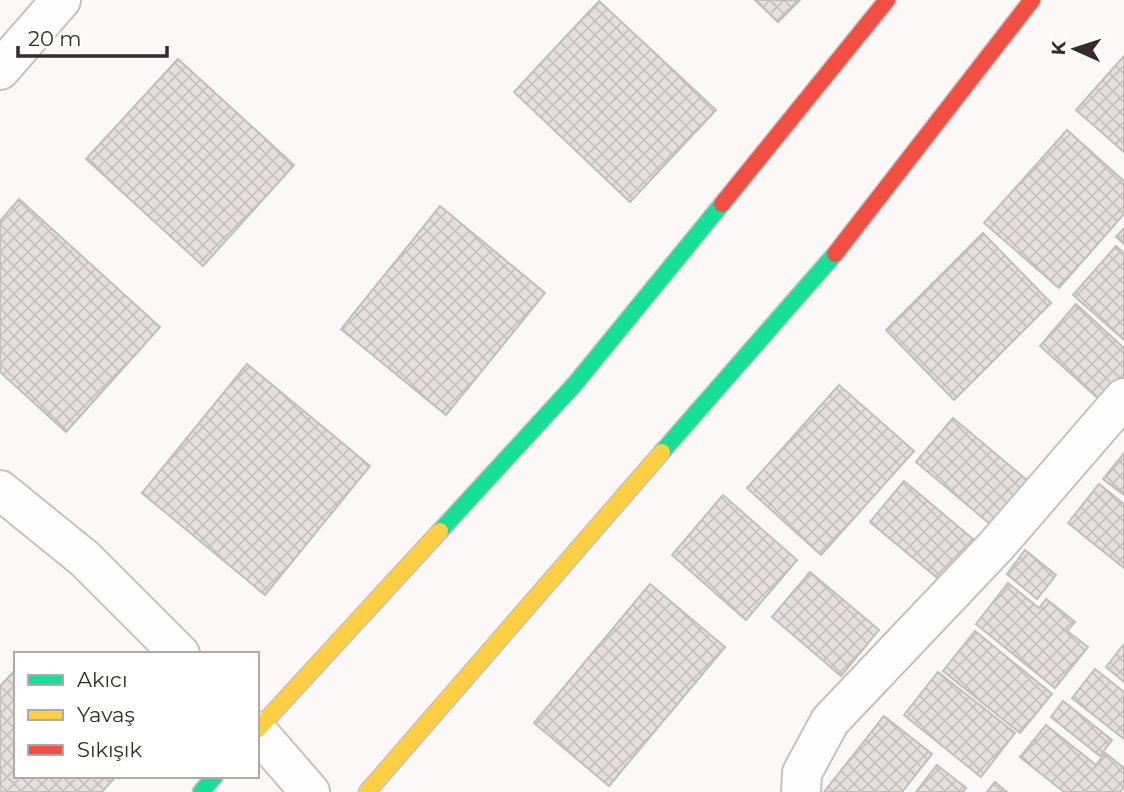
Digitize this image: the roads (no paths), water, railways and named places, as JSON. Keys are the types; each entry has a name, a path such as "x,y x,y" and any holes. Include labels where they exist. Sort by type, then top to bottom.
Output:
{"street":[{"path":"0,70 61,0"},
{"path":"259,729 575,384 887,0"},
{"path":"367,792 850,236 1032,0"},
{"path":"801,792 802,773 830,721 996,545 1124,398"},
{"path":"0,491 85,559 178,652"},
{"path":"259,733 310,792"},
{"path":"201,792 213,778"}]}
